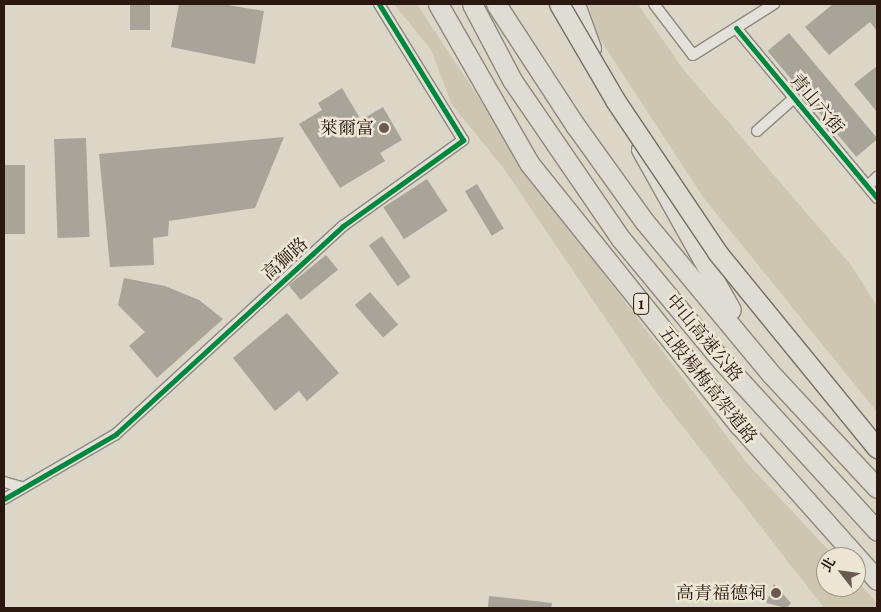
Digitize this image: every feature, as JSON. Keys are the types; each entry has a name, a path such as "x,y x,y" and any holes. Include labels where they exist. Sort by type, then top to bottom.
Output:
{"highway":[{"name":"五股楊梅高架道路","path":"438,4 529,163 740,426 877,580"},
{"path":"462,4 512,80"},
{"name":"中山高速公路","path":"472,4 512,80 621,239 722,360 877,531"},
{"name":"中山高速公路","path":"496,4 575,125 644,221 772,375 877,488"},
{"path":"559,4 615,100 717,252 877,448"},
{"path":"575,4 586,38 652,172 711,279 772,375"}],"street":[{"name":"高獅路","path":"4,499 21,487 116,434 343,226 463,140 379,4"},
{"path":"654,4 693,55 774,4"},
{"name":"青山六街","path":"736,28 877,198"},
{"path":"757,131 794,98"},
{"path":"868,186 877,178"},
{"path":"4,482 21,487"}],"shaded area":[{"path":"394,4 417,4 534,182 747,463 826,547 816,547 816,597 866,597 866,591 877,603 877,608 824,608 652,387 502,166 452,105 431,50"},
{"path":"589,4 638,4 683,69 851,265 877,306 877,412 703,197 594,30"}],"building":[{"path":"130,4 150,4 150,30 130,30"},
{"path":"179,4 222,4 264,11 255,64 171,47"},
{"path":"833,4 877,4 877,31 870,22 829,55 805,27"},
{"path":"789,33 877,138 856,157 768,51"},
{"path":"877,66 877,112 854,84"},
{"path":"342,88 361,120 383,107 402,140 380,153 385,161 340,188 299,124 322,110 318,103"},
{"path":"284,137 255,208 169,221 168,236 153,238 154,265 110,267 99,154"},
{"path":"86,138 89,237 57,238 54,139"},
{"path":"4,165 25,165 25,234 4,234"},
{"path":"427,179 448,211 404,239 383,207"},
{"path":"477,184 504,229 492,236 465,191"},
{"path":"382,236 411,277 398,286 369,245"},
{"path":"326,255 338,270 301,300 289,285"},
{"path":"124,278 165,286 199,300 223,319 157,378 129,346 145,332 118,305"},
{"path":"370,292 398,324 383,338 355,305"},
{"path":"287,313 339,373 307,401 299,391 275,411 233,358"},
{"name":"高青福德祠","path":"774,584 791,603 787,608 766,603"},
{"path":"489,596 552,603 551,608 488,608"}],"cycle path":[{"path":"4,499 116,434 343,226 463,140 379,4"},
{"path":"736,28 877,198"}],"place":[{"name":"萊爾富","path":"384,128"},
{"name":"高青福德祠","path":"776,593"}]}
